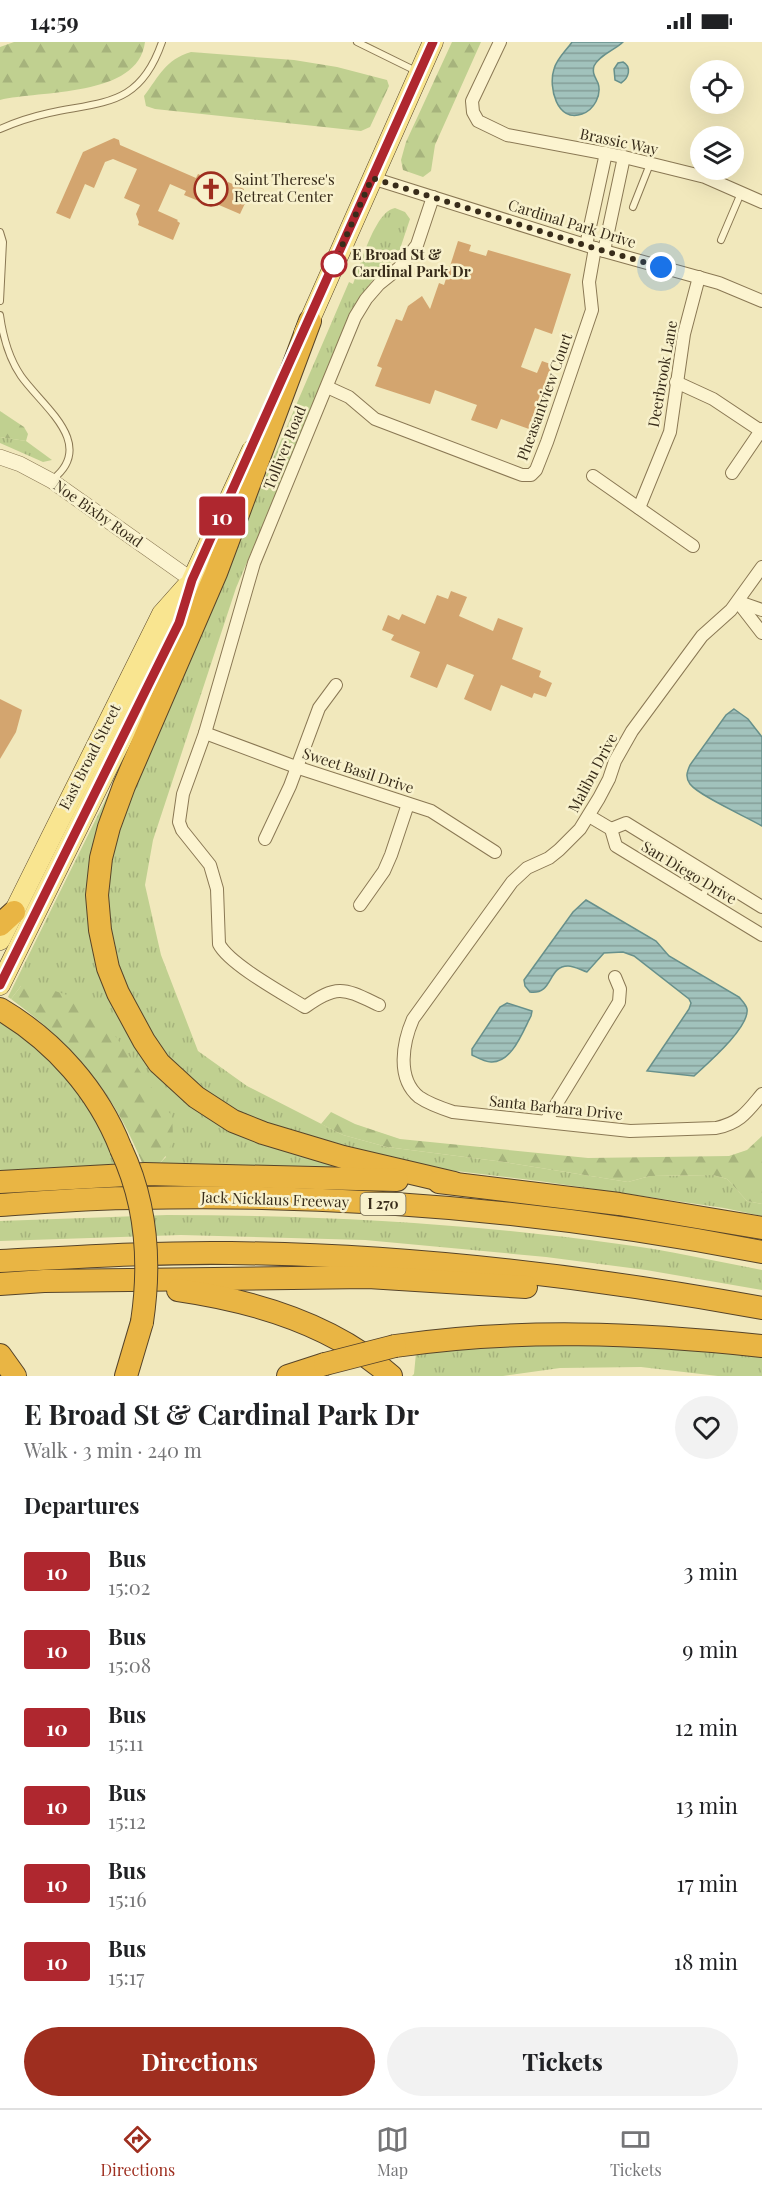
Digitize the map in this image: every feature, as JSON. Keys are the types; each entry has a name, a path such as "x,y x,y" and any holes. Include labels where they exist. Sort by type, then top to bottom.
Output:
{"highway":[{"path":"310,321 216,573 124,786 109,827 101,858 98,895 100,930 108,968 118,993 144,1041 159,1063 196,1097 233,1121 263,1133 343,1157 454,1184"},
{"path":"0,1009 43,1040 73,1070 97,1101 116,1134 138,1190 146,1233 147,1265 142,1322 126,1376"},
{"path":"0,1182 166,1174 454,1184 620,1204 762,1228"},
{"name":"Jack Nicklaus Freeway","path":"0,1204 174,1197 305,1199 408,1205 511,1214 619,1228 762,1252"},
{"path":"0,1261 163,1253 360,1257 494,1268 621,1284 762,1308"},
{"path":"0,1284 44,1281 368,1277 496,1284 620,1297 728,1302"},
{"path":"112,1280 206,1294 278,1313 303,1322 349,1346 391,1376"},
{"path":"288,1376 395,1346 459,1338 552,1334 643,1336 762,1346"},
{"path":"0,1355 15,1376"}],"main road":[{"name":"East Broad Street","path":"0,985 179,623 192,580 310,321 433,42"},
{"name":"East Broad Street","path":"0,940 7,918 162,614 192,580"}],"street":[{"name":"Brassic Way","path":"500,42 472,101 472,112 478,121 507,135 606,153 705,177 762,202"},
{"path":"595,248 606,153"},
{"path":"595,248 624,157"},
{"name":"Cardinal Park Drive","path":"372,178 595,248 699,277 762,301"},
{"name":"Tolliver Road","path":"379,1005 348,990 333,991 305,1008 223,952 219,944 217,889 210,865 178,822 183,794 205,733 254,563 355,317 366,299 379,284 399,268 417,245 433,197"},
{"name":"Pheasantview Court","path":"327,387 349,397 375,419 522,476 531,475 536,470 547,442 592,310 589,282 595,248"},
{"name":"Deerbrook Lane","path":"639,508 670,432 684,334 699,277"},
{"path":"676,382 713,399 761,430 732,473"},
{"name":"Noe Bixby Road","path":"0,456 52,481 192,580"},
{"path":"593,476 693,546"},
{"name":"Malibu Drive","path":"406,1079 404,1048 406,1034 413,1019 512,882 527,868 560,850 580,829 609,779 615,761 632,731 702,636 738,602 762,567"},
{"path":"738,602 762,610"},
{"path":"738,602 762,633"},
{"path":"265,839 281,808 319,708 336,685"},
{"name":"Sweet Basil Drive","path":"205,733 296,767 431,811 495,852"},
{"path":"360,905 384,871 408,804"},
{"name":"San Diego Drive","path":"589,816 612,829 616,846 762,935"},
{"name":"San Diego Drive","path":"612,829 626,823 762,907"},
{"path":"546,1122 619,1002 620,989 615,977"},
{"name":"Santa Barbara Drive","path":"406,1079 420,1097 436,1107 453,1113 630,1131 716,1128 730,1125 740,1119 762,1094"}],"lane":[{"path":"0,129 21,120 114,100 136,86 146,75 155,62 162,42"},
{"path":"357,42 420,72"},
{"path":"633,207 650,164"},
{"path":"721,240 741,193"},
{"path":"0,232 3,242 0,301"},
{"path":"0,315 3,339 15,366 61,424 70,442 68,462 52,481"},
{"path":"701,898 714,877"}],"green space":[{"path":"14,42 145,42 138,60 125,73 107,82 62,92 0,100 0,47"},
{"path":"452,42 481,42 435,145 431,171 423,177 403,170 401,160 406,142"},
{"path":"191,52 294,60 337,67 387,80 389,86 370,127 361,131 155,109 146,106 144,96 164,69 175,59"},
{"path":"395,208 405,212 410,219 398,255 372,281 359,299 236,588 153,840 145,885 161,955 198,1051 247,1086 343,1135 387,1147 504,1162 628,1182 650,1176 713,1175 727,1179 747,1201 762,1204 762,1216 724,1208 539,1181 406,1165 316,1143 234,1112 175,1069 131,1009 106,922 108,868 119,817 349,282 353,284 369,240 381,219 388,211"},
{"path":"0,411 24,427 28,434 26,441 0,437"},
{"path":"0,437 26,441 52,460 43,462 0,443"},
{"path":"133,744 93,910 165,1077 349,1169 158,1165 166,1157 21,986 11,999 8,997"},
{"path":"28,982 91,1003 96,1009 171,1115 172,1142 167,1154 158,1165 143,1165 119,1115 90,1072 73,1052 34,1016 11,999 21,986"},
{"path":"0,1021 40,1049 74,1085 97,1117 119,1166 0,1174"},
{"path":"331,1112 355,1124 400,1139 588,1158 729,1156 747,1150 762,1136 762,1204 747,1201 727,1179 713,1175 650,1176 628,1182 504,1162 387,1147 343,1135 321,1124"},
{"path":"167,1215 393,1222 563,1237 655,1249 762,1270 762,1290 646,1270 546,1257 365,1240 181,1235 0,1241 0,1221"},
{"path":"567,1342 719,1350 762,1356 762,1376 718,1376 641,1367 560,1368 503,1376 412,1376 416,1353 498,1343"}],"water":[{"path":"572,42 623,42 596,62 594,66 599,92 593,106 582,114 573,115 566,113 556,102 552,85 555,65"},
{"path":"623,62 628,67 628,73 621,83 615,80 614,69 618,63"},
{"path":"734,709 748,719 762,737 762,826 695,789 687,779 690,765 726,715"},
{"path":"586,900 656,941 669,956 739,997 745,1004 746,1017 735,1035 694,1076 647,1071 691,1003 689,999 634,956 623,952 604,953 587,972 570,966 561,967 547,985 538,992 530,992 525,986 524,980 573,912"},
{"path":"507,1003 532,1011 516,1045 511,1052 498,1061 486,1061 472,1055 472,1049 500,1007"}],"building":[{"name":"Saint Therese's Retreat Center","path":"114,138 119,140 120,145 196,178 198,174 226,187 228,182 244,189 242,194 248,197 240,214 212,202 211,206 184,195 186,191 170,184 158,211 180,223 173,240 138,225 136,214 140,205 124,198 137,169 113,159 105,162 94,188 85,184 70,219 56,213 83,152"},
{"path":"458,241 471,245 469,251 486,256 488,250 571,274 552,334 535,328 521,367 537,373 542,361 553,365 549,378 557,381 536,427 531,425 529,429 501,419 497,429 471,420 477,405 435,390 430,404 375,386 382,368 377,366 396,319 402,321 408,306 422,296 430,309 439,283 444,285"},
{"path":"451,591 467,597 459,616 493,631 498,618 523,628 512,659 541,671 539,677 552,683 546,697 534,693 532,698 501,685 491,711 464,699 474,675 447,664 437,688 410,677 420,652 391,640 394,635 382,630 388,615 399,620 402,614 425,624 437,595 448,599"},
{"path":"0,699 22,710 16,732 0,759"}],"bus line":[{"name":"10","path":"0,985 179,623 192,580 310,321 433,42"}],"place":[{"name":"Saint Therese's Retreat Center","path":"211,189"},
{"name":"E Broad St & Cardinal Park Dr","path":"334,264"}],"route":[{"path":"334,264 372,178 661,267"}]}
